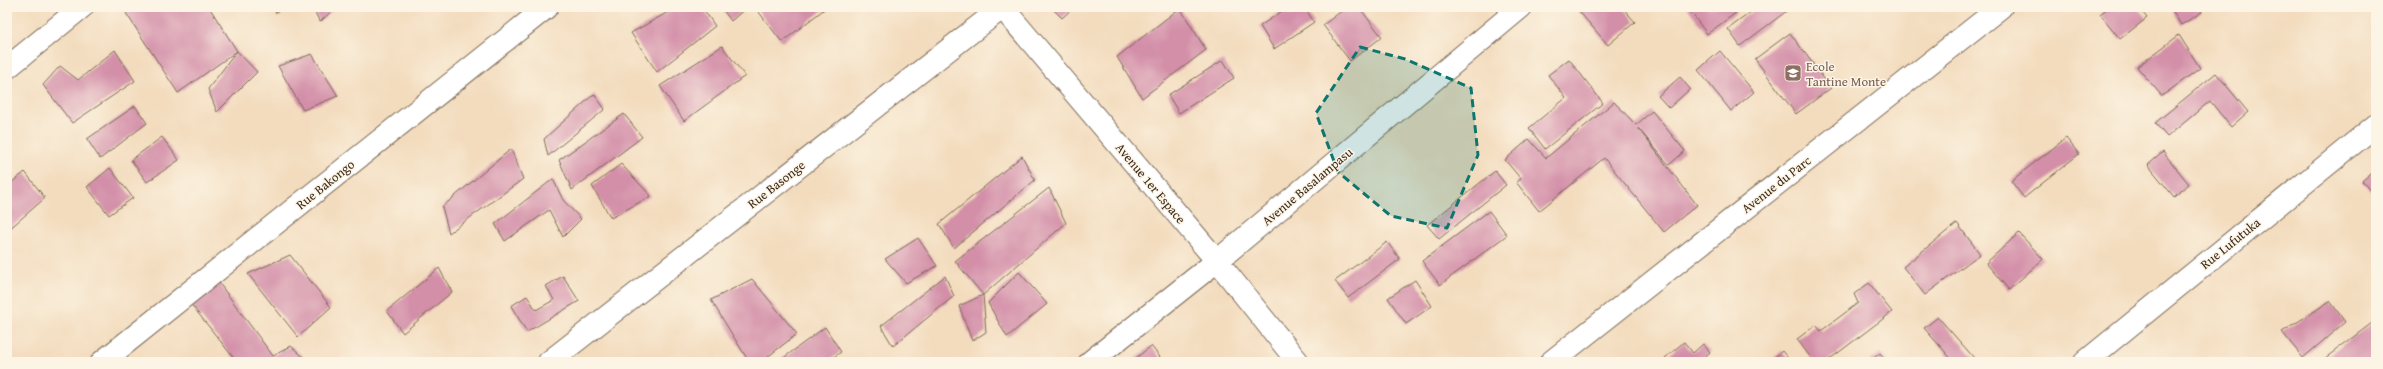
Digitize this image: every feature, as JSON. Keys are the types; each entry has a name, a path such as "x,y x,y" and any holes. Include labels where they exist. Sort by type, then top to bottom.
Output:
{"street":[{"path":"7,68 82,7"},
{"name":"Rue Bakongo","path":"102,362 547,7"},
{"name":"Avenue 1er Espace","path":"1003,7 1217,261 1298,362"},
{"name":"Rue Basonge","path":"549,362 1003,7"},
{"name":"Avenue Basalampasu","path":"1090,362 1217,261 1521,7"},
{"name":"Avenue du Parc","path":"1551,362 2001,7"},
{"name":"Rue Lufutuka","path":"2085,362 2376,125"}],"highlighted area":[{"path":"1360,47 1405,59 1471,88 1478,155 1447,228 1391,216 1338,172 1316,113"}],"building":[{"path":"134,7 209,7 237,51 178,93 126,13"},
{"path":"271,7 284,7 276,13"},
{"path":"312,7 336,7 320,22"},
{"path":"677,7 702,7 715,26 657,72 631,33"},
{"path":"721,7 747,7 731,21"},
{"path":"763,7 827,7 782,42 758,11"},
{"path":"1051,7 1074,7 1062,18"},
{"path":"1288,7 1304,7 1314,22 1274,49 1260,26"},
{"path":"1347,7 1359,7 1382,37 1350,61 1323,25"},
{"path":"1579,7 1622,7 1635,22 1608,45 1577,9"},
{"path":"1687,7 1733,7 1737,12 1707,34"},
{"path":"1758,7 1792,7 1740,46 1728,29"},
{"path":"2109,7 2138,7 2147,18 2120,39 2100,14"},
{"path":"2170,7 2199,7 2202,12 2181,25"},
{"path":"1180,8 1206,50 1142,98 1117,57"},
{"name":"Ecole Tantine Monte","path":"1790,33 1831,88 1796,114 1755,59"},
{"path":"2179,35 2200,68 2162,96 2137,67"},
{"path":"722,46 745,76 684,121 660,86"},
{"path":"115,50 135,81 72,123 43,85 60,66 78,80"},
{"path":"237,51 257,72 217,112 208,89"},
{"path":"1720,51 1754,92 1731,111 1698,70"},
{"path":"312,54 338,96 303,110 278,66"},
{"path":"1569,59 1603,103 1545,149 1529,128 1566,98 1548,75"},
{"path":"1223,60 1234,78 1179,113 1168,95"},
{"path":"2216,73 2248,112 2231,127 2210,101 2167,137 2155,123"},
{"path":"1680,77 1690,89 1669,108 1658,96"},
{"path":"594,94 605,109 548,156 544,139"},
{"path":"1614,102 1636,125 1652,111 1685,151 1669,165 1638,128 1697,205 1664,232 1604,158 1539,211 1516,182 1521,179 1505,160 1529,139 1546,158"},
{"path":"135,106 147,123 100,159 87,139"},
{"path":"624,114 642,137 572,190 559,160"},
{"path":"162,137 179,160 147,182 131,160"},
{"path":"2066,138 2079,154 2024,198 2011,181"},
{"path":"511,149 523,179 449,233 442,207"},
{"path":"2163,152 2189,184 2174,197 2148,165"},
{"path":"1022,156 1035,180 954,248 939,224"},
{"path":"621,164 651,196 611,218 592,186"},
{"path":"110,168 133,198 109,215 87,187"},
{"path":"2376,169 2376,198 2362,181"},
{"path":"1495,171 1506,185 1439,239 1427,225"},
{"path":"25,172 45,198 7,231 7,186"},
{"path":"553,179 563,200 581,219 563,237 549,210 505,241 495,224"},
{"path":"1049,188 1066,223 983,295 955,261"},
{"path":"1489,211 1507,235 1440,285 1422,261"},
{"path":"1957,223 1980,254 1925,295 1903,267"},
{"path":"2019,233 2043,259 2009,290 1986,263"},
{"path":"918,238 937,266 906,283 885,259"},
{"path":"1387,242 1400,259 1348,298 1335,281"},
{"path":"290,255 331,307 298,337 248,274"},
{"path":"439,268 452,292 403,333 387,311"},
{"path":"1019,272 1047,304 1007,337 988,303"},
{"path":"563,276 579,301 527,332 511,306 527,296 536,310 554,300 546,286"},
{"path":"945,276 954,296 893,346 881,326"},
{"path":"216,279 273,356 291,346 309,362 237,362 190,303"},
{"path":"752,279 797,334 761,362 749,362 711,300"},
{"path":"1415,280 1432,306 1406,324 1388,298"},
{"path":"1869,283 1892,312 1826,362 1814,362 1797,339 1816,325 1821,331 1858,303 1854,294"},
{"path":"983,295 986,332 972,341 959,306"},
{"path":"2330,301 2345,322 2303,358 2282,332"},
{"path":"1938,317 1975,359 1972,362 1954,362 1924,328"},
{"path":"2376,320 2376,362 2326,362 2324,359"},
{"path":"825,327 841,352 827,362 778,362"},
{"path":"1684,342 1693,353 1703,344 1710,352 1699,362 1668,362 1665,358"},
{"path":"1151,346 1164,362 1131,362"},
{"path":"1782,351 1791,362 1769,362"},
{"path":"1880,353 1887,362 1869,362"}],"place":[{"name":"Ecole Tantine Monte","path":"1793,73"}]}
